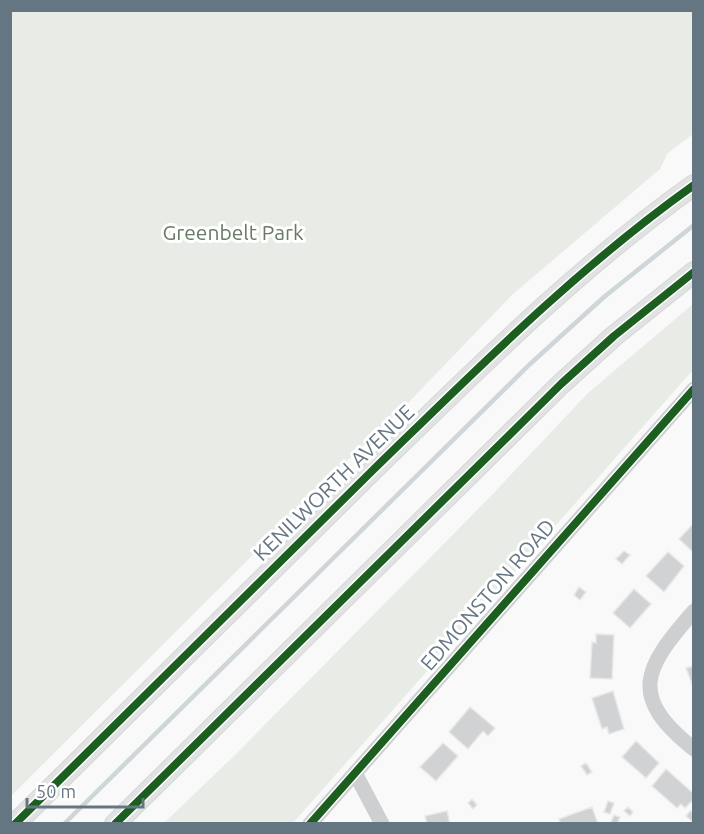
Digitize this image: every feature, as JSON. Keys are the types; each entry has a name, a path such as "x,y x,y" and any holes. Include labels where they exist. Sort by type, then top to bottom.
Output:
{"main road":[{"name":"KENILWORTH AVENUE","path":"15,824 259,581 524,324 611,247 693,185"},
{"path":"115,824 561,384 614,336 693,272"}],"street":[{"name":"EDMONSTON ROAD","path":"310,824 693,389"},
{"path":"693,611 656,659 650,672 650,684 652,701 664,722 693,749"},
{"path":"356,773 382,824"}],"green space":[{"name":"Greenbelt Park","path":"11,10 693,11 694,133 667,154 660,169 512,295 407,404 11,796"},
{"path":"693,304 693,370 293,823 164,823 235,755 489,498 588,393"}],"building":[{"path":"694,523 694,553 679,539"},
{"path":"624,551 630,555 622,564 616,559"},
{"path":"668,552 684,566 664,592 646,576"},
{"path":"579,587 586,592 580,600 574,595"},
{"path":"634,589 651,604 630,628 613,613"},
{"path":"596,634 614,635 612,679 590,678 592,642 596,643"},
{"path":"694,666 694,689 686,668"},
{"path":"613,691 624,729 609,734 607,727 602,729 592,698"},
{"path":"470,707 495,728 488,736 483,731 468,749 449,732"},
{"path":"636,741 659,763 646,778 622,757"},
{"path":"443,743 458,756 436,781 420,767"},
{"path":"586,763 592,772 587,775 581,766"},
{"path":"666,769 694,794 694,799 685,808 681,804 677,808 652,786"},
{"path":"472,799 477,805 473,809 468,803"},
{"path":"608,801 614,803 610,814 604,812"},
{"path":"592,807 598,824 561,824 559,819"},
{"path":"628,807 633,812 630,816 624,811"},
{"path":"447,811 450,824 427,824 425,816"},
{"path":"690,811 694,813 694,823 686,816"},
{"path":"614,815 620,817 617,824 611,822"}],"waterway":[{"path":"64,824 529,365 604,297 694,225"}],"cycle path":[{"path":"15,824 372,471 527,322 608,251 694,185"},
{"path":"115,824 561,384 614,336 694,272"},
{"path":"310,824 694,389"}]}
